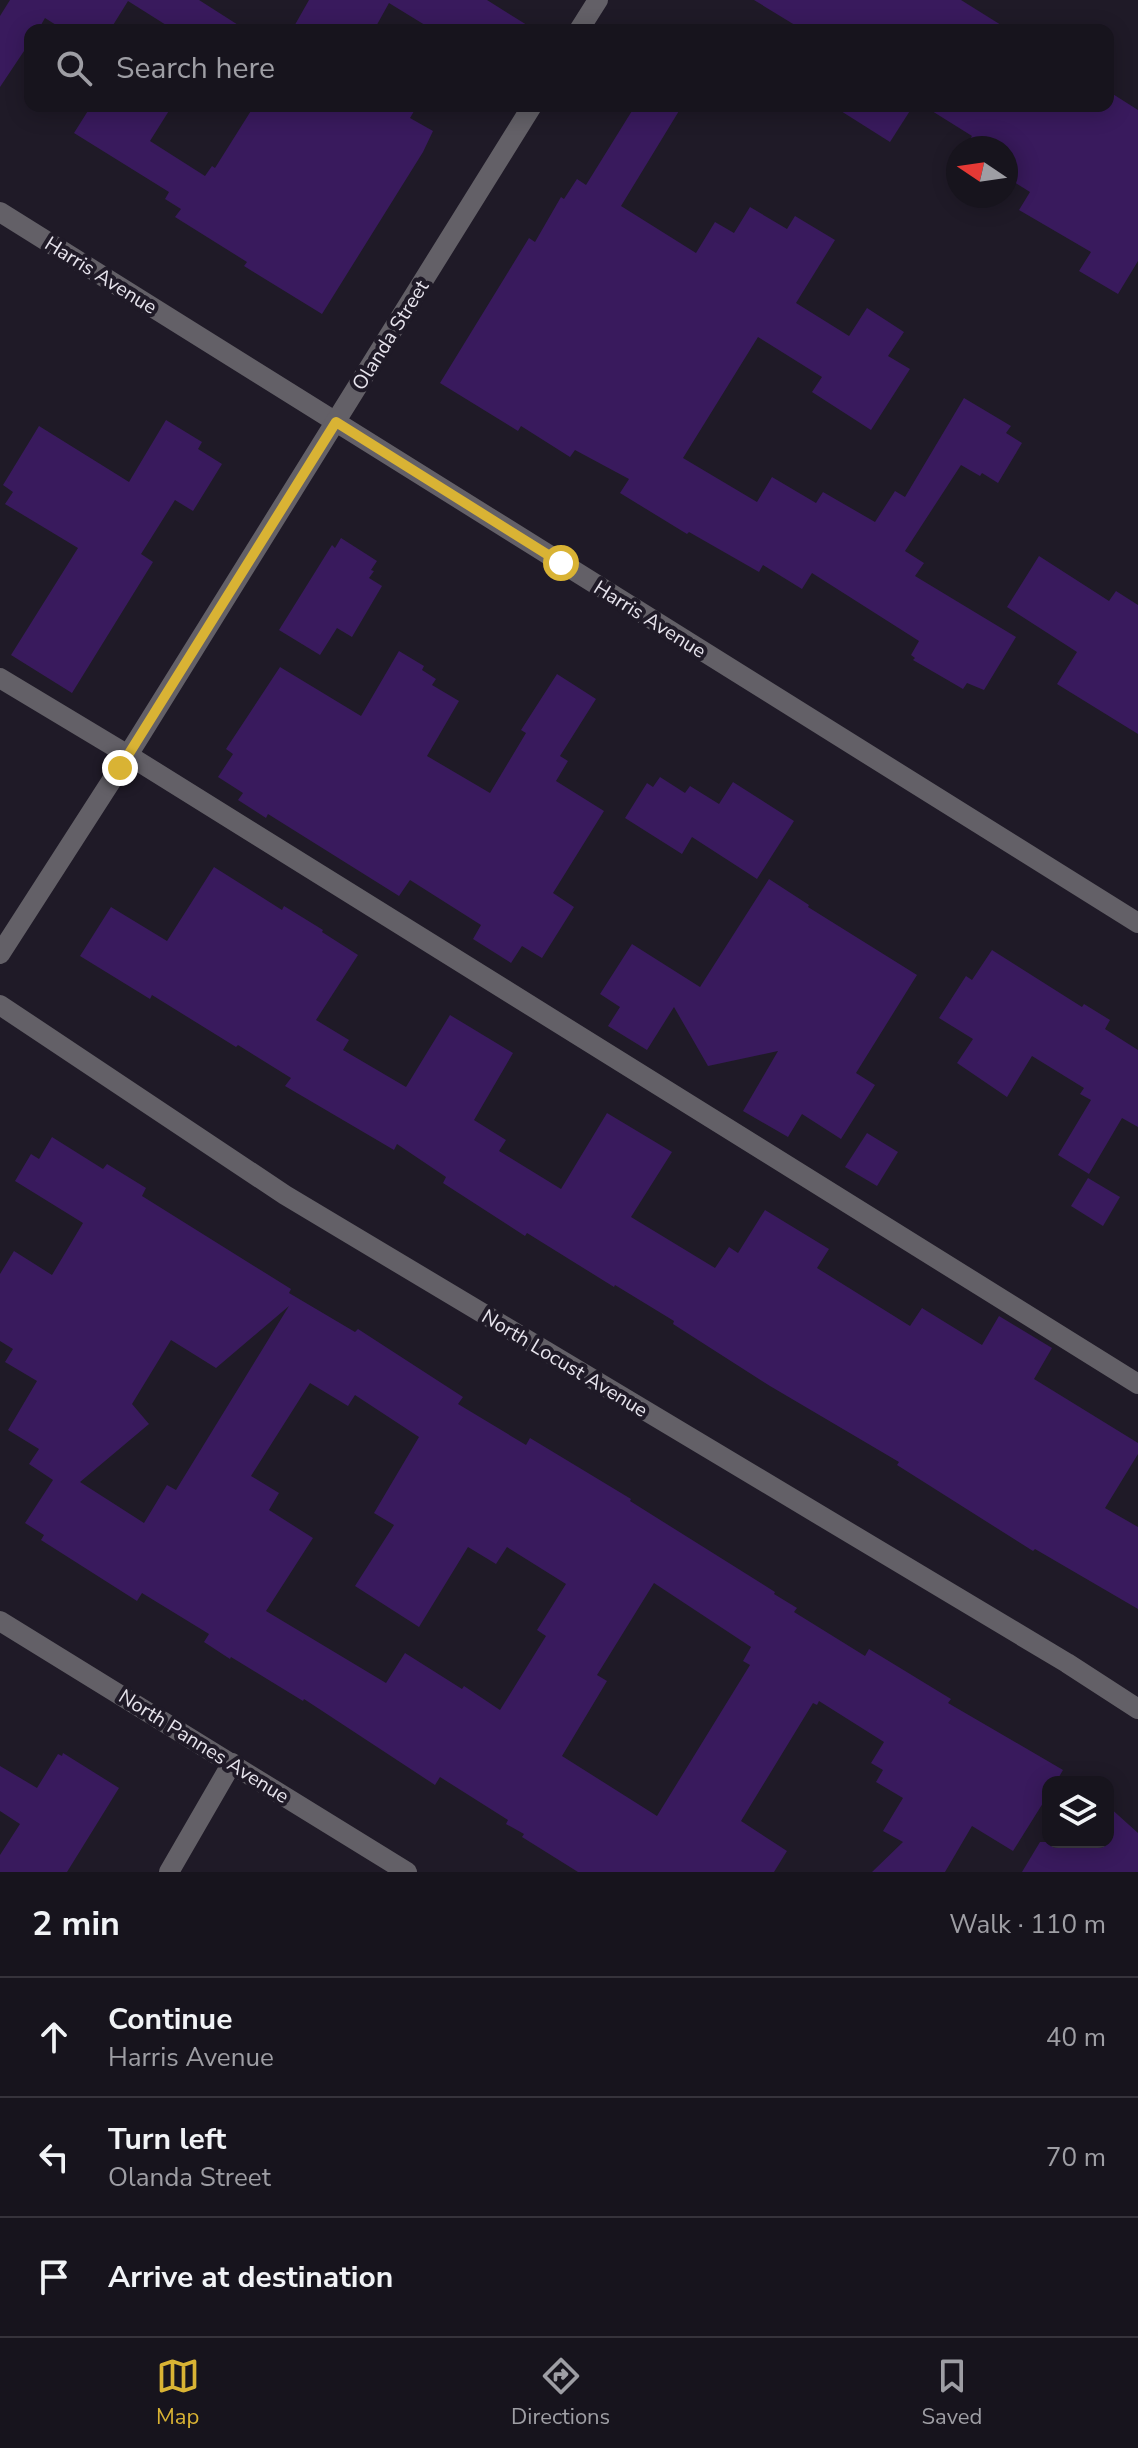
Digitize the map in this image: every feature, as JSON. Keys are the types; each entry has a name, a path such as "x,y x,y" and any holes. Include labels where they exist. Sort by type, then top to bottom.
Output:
{"street":[{"path":"583,24 598,0"},
{"name":"Olanda Street","path":"0,954 124,762 528,112"},
{"name":"Harris Avenue","path":"0,212 1138,923"},
{"path":"0,678 124,762 1138,1384"},
{"name":"North Locust Avenue","path":"0,1005 285,1195 1067,1663 1138,1709"},
{"name":"North Pannes Avenue","path":"0,1621 407,1872"},
{"path":"169,1872 232,1763"}],"building":[{"path":"10,0 199,0 237,24 164,24 128,1 114,24 54,24 45,18 42,24 24,24 24,51 0,87 0,16"},
{"path":"309,0 487,0 525,24 423,24 389,3 377,24 295,24"},
{"path":"754,0 961,0 999,24 793,24"},
{"path":"1114,95 1138,110 1138,261 1118,294 1079,271 1091,252 1019,210 1030,192 1018,184 1018,136 972,136 934,112 1114,112"},
{"path":"87,112 168,112 150,141 205,176 212,166 215,168 250,112 414,112 410,118 433,131 322,314 244,266 247,262 175,217 181,209 165,199 169,192 74,133"},
{"path":"631,112 678,112 621,206 696,253 715,222 734,233 750,207 787,229 795,216 835,240 796,303 849,336 867,308 904,332 888,356 910,369 871,430 812,392 822,377 758,337 683,458 757,502 772,477 816,503 823,492 875,522 895,491 905,497 964,398 1011,426 1006,433 1022,443 998,483 961,465 905,551 924,563 915,576 1016,637 984,690 967,683 963,689 913,660 915,658 911,655 919,641 812,573 802,589 763,565 759,572 689,532 687,534 620,493 629,479 575,450 570,457 521,426 518,431 440,383 529,238 535,242 561,197 564,199 577,179 586,185"},
{"path":"842,112 909,112 890,142"},
{"path":"166,420 202,442 198,449 222,464 193,511 175,500 141,554 153,562 72,693 11,655 78,548 5,504 13,492 3,485 39,426 129,482"},
{"path":"341,538 377,561 369,578 382,586 352,637 337,628 320,655 279,630 332,545 335,548"},
{"path":"1039,556 1109,601 1116,591 1138,605 1138,734 1057,684 1077,652 1007,607"},
{"path":"399,651 424,666 422,670 436,679 432,685 459,701 427,756 490,793 526,733 521,730 557,674 596,699 560,756 568,761 556,781 604,811 553,893 574,907 542,958 522,946 511,963 473,939 481,925 410,880 399,896 268,814 266,818 238,800 243,793 218,777 233,754 226,749 280,667 361,716"},
{"path":"660,777 685,793 690,786 719,804 733,782 794,821 757,879 692,837 682,854 625,818 647,783 653,787"},
{"path":"214,867 282,910 284,906 358,955 316,1020 349,1040 343,1050 406,1087 450,1015 513,1053 474,1120 506,1140 499,1151 561,1189 607,1113 672,1152 631,1217 715,1268 729,1247 738,1253 765,1210 829,1249 817,1268 910,1326 922,1308 982,1345 999,1316 1052,1348 1034,1379 1138,1443 1138,1454 1105,1508 1138,1527 1138,1609 1035,1549 1033,1551 897,1465 899,1462 673,1324 674,1321 527,1233 525,1236 443,1183 446,1177 397,1144 394,1150 285,1086 291,1078 238,1045 236,1047 152,995 150,999 80,956 111,907 167,941"},
{"path":"769,879 917,975 856,1073 875,1085 841,1139 802,1114 788,1137 743,1111 778,1051 708,1066 674,1007 647,1050 608,1026 620,1007 600,994 632,944 700,987"},
{"path":"992,950 1082,1007 1084,1004 1110,1020 1105,1029 1138,1050 1138,1127 1122,1118 1089,1174 1058,1155 1091,1100 1080,1094 1084,1088 1032,1056 1007,1097 957,1063 973,1039 939,1018 966,976 972,980"},
{"path":"867,1133 898,1152 877,1186 845,1167"},
{"path":"52,1137 103,1169 107,1164 146,1188 142,1196 291,1289 289,1293 355,1332 358,1329 463,1397 458,1404 526,1445 530,1438 631,1499 775,1592 797,1608 794,1612 865,1656 869,1649 951,1699 948,1703 1063,1770 1060,1776 1042,1776 1042,1805 1013,1851 972,1826 945,1872 872,1872 903,1842 883,1831 903,1798 876,1782 883,1770 871,1763 884,1742 819,1701 817,1705 813,1703 741,1821 787,1851 774,1872 578,1872 522,1837 524,1834 506,1824 508,1820 440,1777 435,1785 304,1699 230,1659 204,1642 209,1634 142,1593 137,1601 41,1540 44,1535 25,1523 53,1480 29,1464 39,1449 8,1430 37,1381 5,1362 13,1349 0,1341 0,1274 14,1251 52,1275 83,1223 15,1181 31,1154 39,1159","holes":["289,1306 176,1490 167,1485 144,1523 80,1482 149,1424 132,1404 171,1340 216,1368","310,1383 348,1406 355,1395 419,1437 374,1513 394,1525 355,1586 419,1627 468,1547 496,1564 507,1547 566,1584 537,1630 546,1636 500,1710 405,1653 386,1683 266,1611 313,1538 269,1510 279,1493 251,1476","654,1583 751,1647 743,1661 750,1665 657,1816 562,1756 607,1681 597,1675"]},
{"path":"1088,1178 1120,1197 1103,1226 1071,1206"},
{"path":"63,1753 119,1788 67,1872 0,1872 0,1855 20,1824 0,1811 0,1766 37,1788 58,1754 62,1756"},
{"path":"1114,1811 1138,1833 1138,1872 1022,1872 1040,1842 1042,1848 1114,1848"}],"route":[{"path":"120,768 336,422 561,563"}]}
